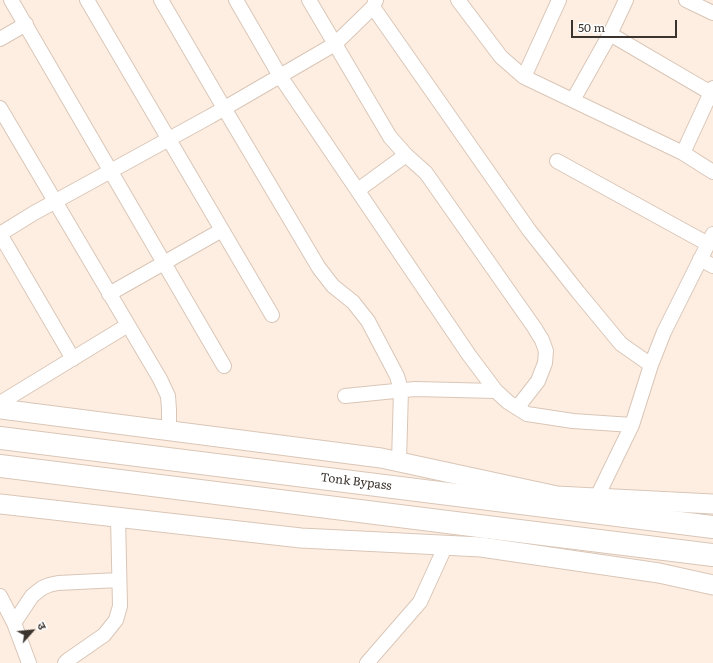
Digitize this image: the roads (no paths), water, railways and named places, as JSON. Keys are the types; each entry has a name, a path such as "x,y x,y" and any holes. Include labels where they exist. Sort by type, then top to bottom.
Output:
{"highway":[{"name":"Tonk Bypass","path":"0,438 713,527"},
{"path":"0,466 713,554"}],"street":[{"path":"11,0 224,366"},
{"path":"87,0 272,315"},
{"path":"161,0 319,268 333,286 353,302 368,321 397,376 401,390 399,462"},
{"path":"309,0 390,137 426,174 542,340 546,351 545,363 538,381 517,408"},
{"path":"458,0 469,6 501,57 524,77 682,153 713,172"},
{"path":"524,77 559,0"},
{"path":"573,100 610,34 626,0"},
{"path":"686,0 713,12"},
{"path":"242,2 280,76 469,355 496,390 508,402 527,414 573,421 632,424"},
{"path":"73,359 0,234 34,212 224,108 335,44 374,4 529,230 621,344 651,365"},
{"path":"0,39 26,24"},
{"path":"610,34 712,90 682,153"},
{"path":"0,108 160,379 168,396 168,430"},
{"path":"358,190 406,155"},
{"path":"557,161 710,239 664,332 651,365 632,424 596,499"},
{"path":"109,294 222,230"},
{"path":"700,260 713,266"},
{"path":"0,403 128,325"},
{"path":"345,396 415,389 496,390"},
{"path":"0,409 381,458 557,496 713,504"},
{"path":"0,504 301,538 481,547 659,573 713,585"},
{"path":"65,663 104,635 116,620 120,606 118,517"},
{"path":"367,663 420,602 446,545"},
{"path":"14,623 32,596 42,588 49,585 58,583 119,580"},
{"path":"0,596 14,623 29,663"}]}
